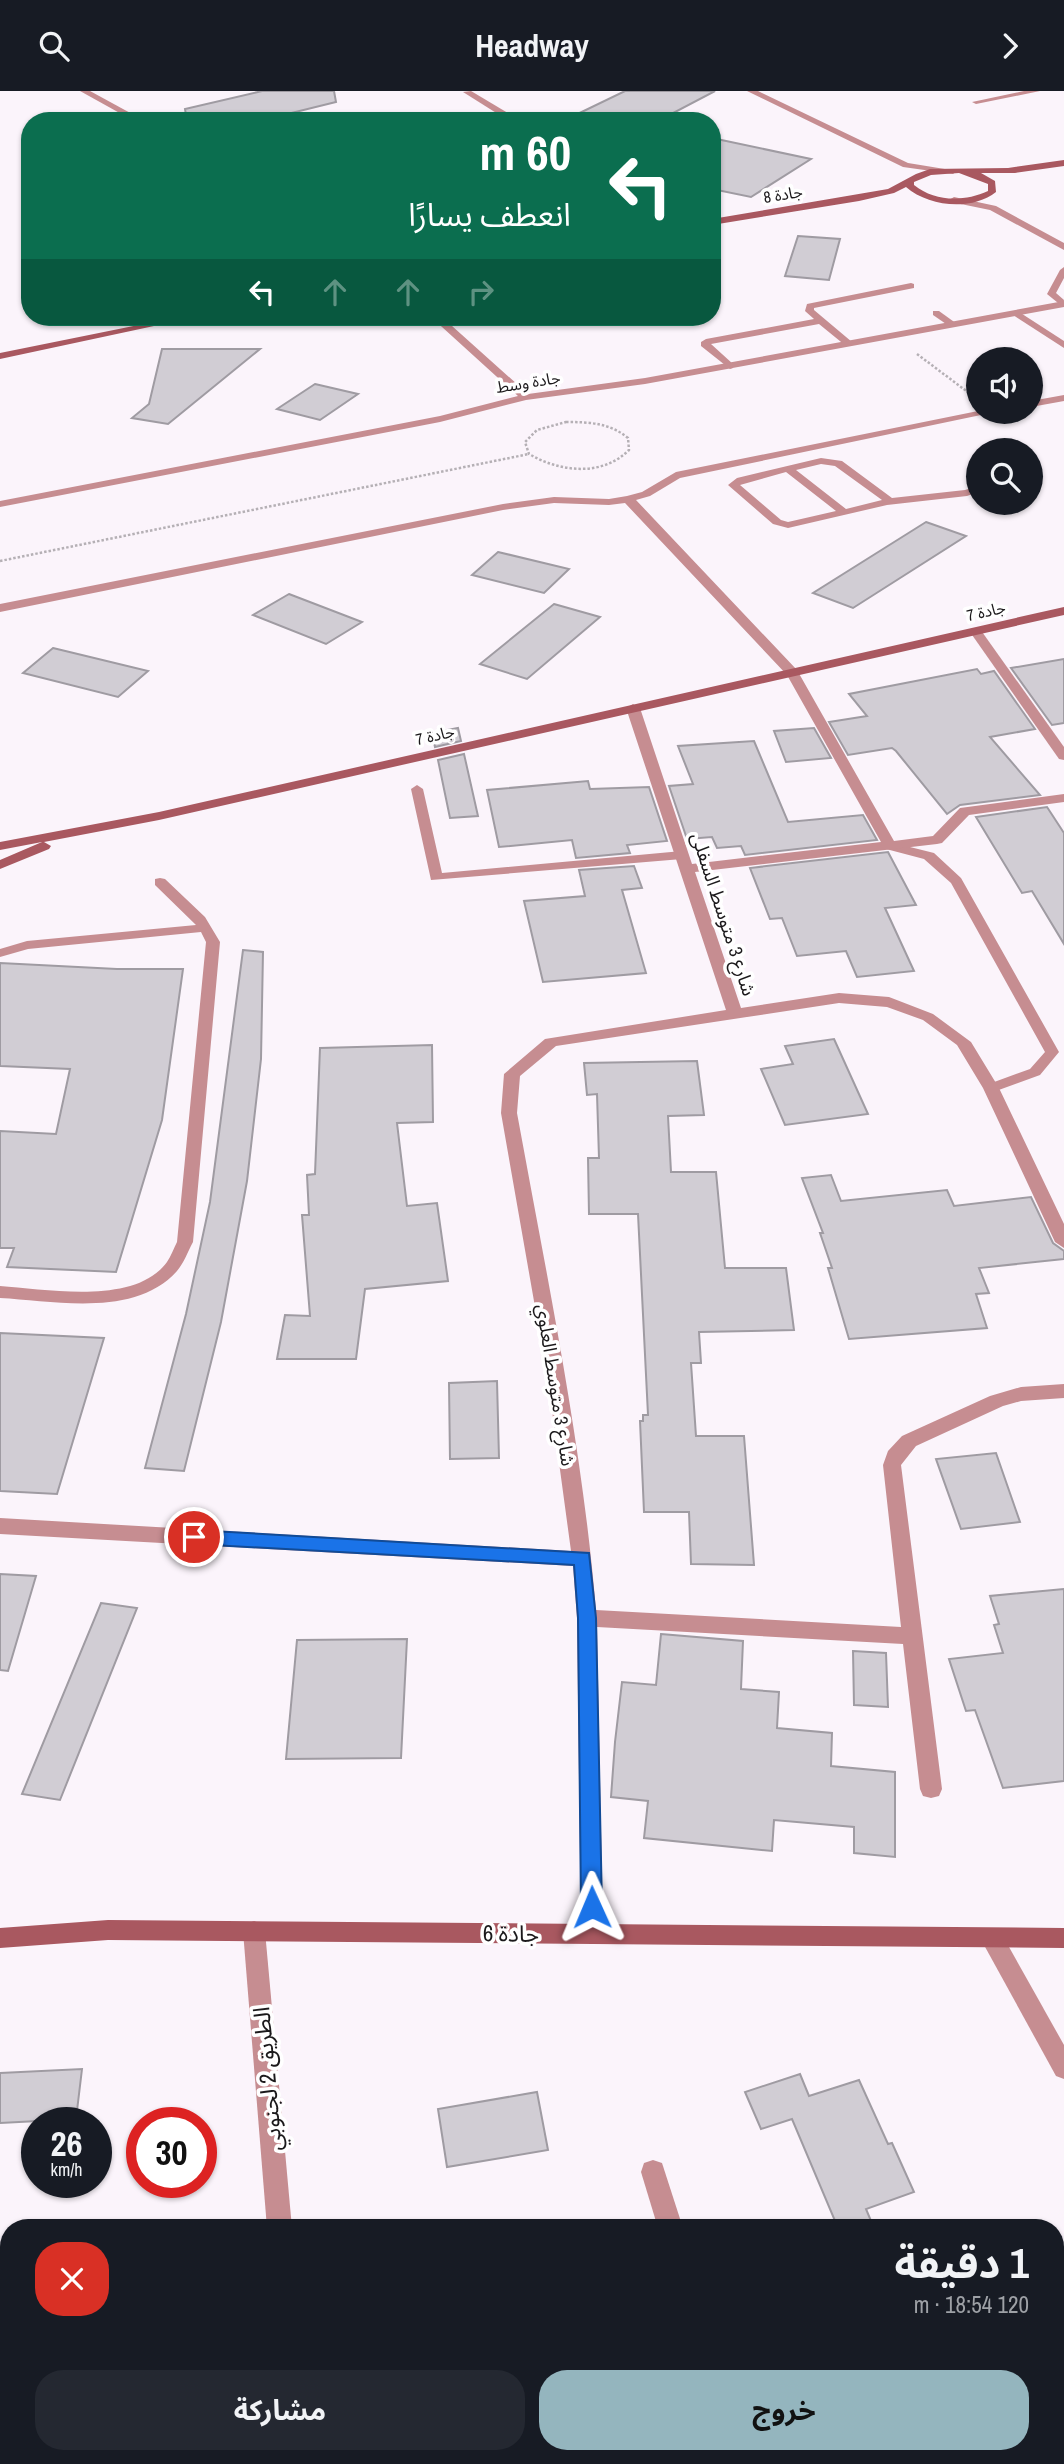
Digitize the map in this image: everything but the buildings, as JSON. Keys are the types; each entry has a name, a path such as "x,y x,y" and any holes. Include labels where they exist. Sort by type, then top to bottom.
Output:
{"main road":[{"path":"958,171 1014,171 1064,163"},
{"path":"958,171 976,174 992,187"},
{"name":"جادة 8","path":"721,221 859,198 891,191 924,173 958,171"},
{"path":"912,198 974,199 1014,171"},
{"path":"910,181 915,191 940,199"},
{"name":"جادة 8","path":"859,198 898,197"},
{"path":"0,356 147,326"},
{"name":"جادة 7","path":"0,846 87,831 1064,611"},
{"name":"جادة 7","path":"0,865 87,831"},
{"name":"جادة 6","path":"0,1938 108,1930 1064,1938"}],"street":[{"path":"84,91 123,112"},
{"path":"751,91 906,165 958,171"},
{"path":"467,93 500,112"},
{"path":"906,165 910,181"},
{"path":"992,187 993,208"},
{"path":"954,200 993,208 1064,247"},
{"name":"جادة وسط","path":"0,504 440,419 526,397 645,381 1063,304"},
{"path":"446,326 526,397"},
{"path":"1043,402 1064,398"},
{"path":"0,608 503,507 554,500 609,502 628,499 646,493 676,475 966,417"},
{"path":"628,499 792,673 890,846"},
{"path":"976,632 1064,756"},
{"name":"شارع 3 متوسط السفلى","path":"633,708 735,1013 839,998 889,1002 929,1017 963,1042 991,1088 1064,1242"},
{"path":"685,862 937,840 965,811 1064,798"},
{"name":"شارع 3 متوسط العلوي","path":"592,1934 587,1618 582,1559 557,1381 509,1113 512,1074 551,1042 735,1013"},
{"path":"931,1789 891,1475 895,1456 909,1441 997,1401 1021,1394 1064,1391"},
{"path":"0,1526 582,1559"},
{"path":"587,1618 911,1636"},
{"name":"الطريق 2 لجنوبي","path":"254,1931 279,2219"},
{"path":"992,1938 1064,2068"},
{"path":"653,2172 668,2219"}],"lane":[{"path":"976,102 1036,91"},
{"path":"1063,304 1051,293 1064,270"},
{"path":"849,344 809,311 810,306 907,289"},
{"path":"936,313 952,324"},
{"path":"1016,313 1064,345"},
{"path":"730,366 706,346 706,342 820,321"},
{"path":"799,450 817,462"},
{"path":"781,453 800,466"},
{"path":"887,502 885,495 838,463 817,462 737,481 734,487 784,525 887,502 966,493"},
{"path":"788,469 845,513"},
{"path":"417,789 436,877 685,862"},
{"path":"890,846 929,856 956,881 1052,1052 1035,1072 991,1088"},
{"path":"0,1292 106,1297 129,1293 151,1285 168,1273 180,1258 185,1242 213,942 206,928 160,881"},
{"path":"0,953 27,945 206,928"}],"path":[{"path":"893,335 966,391"},
{"path":"0,561 529,454 557,466 597,467 625,455 631,444 622,433 604,425 566,422 543,428 528,437 525,442 529,454"}],"route":[{"path":"194,1537 582,1559 587,1618 592,1907"}]}
